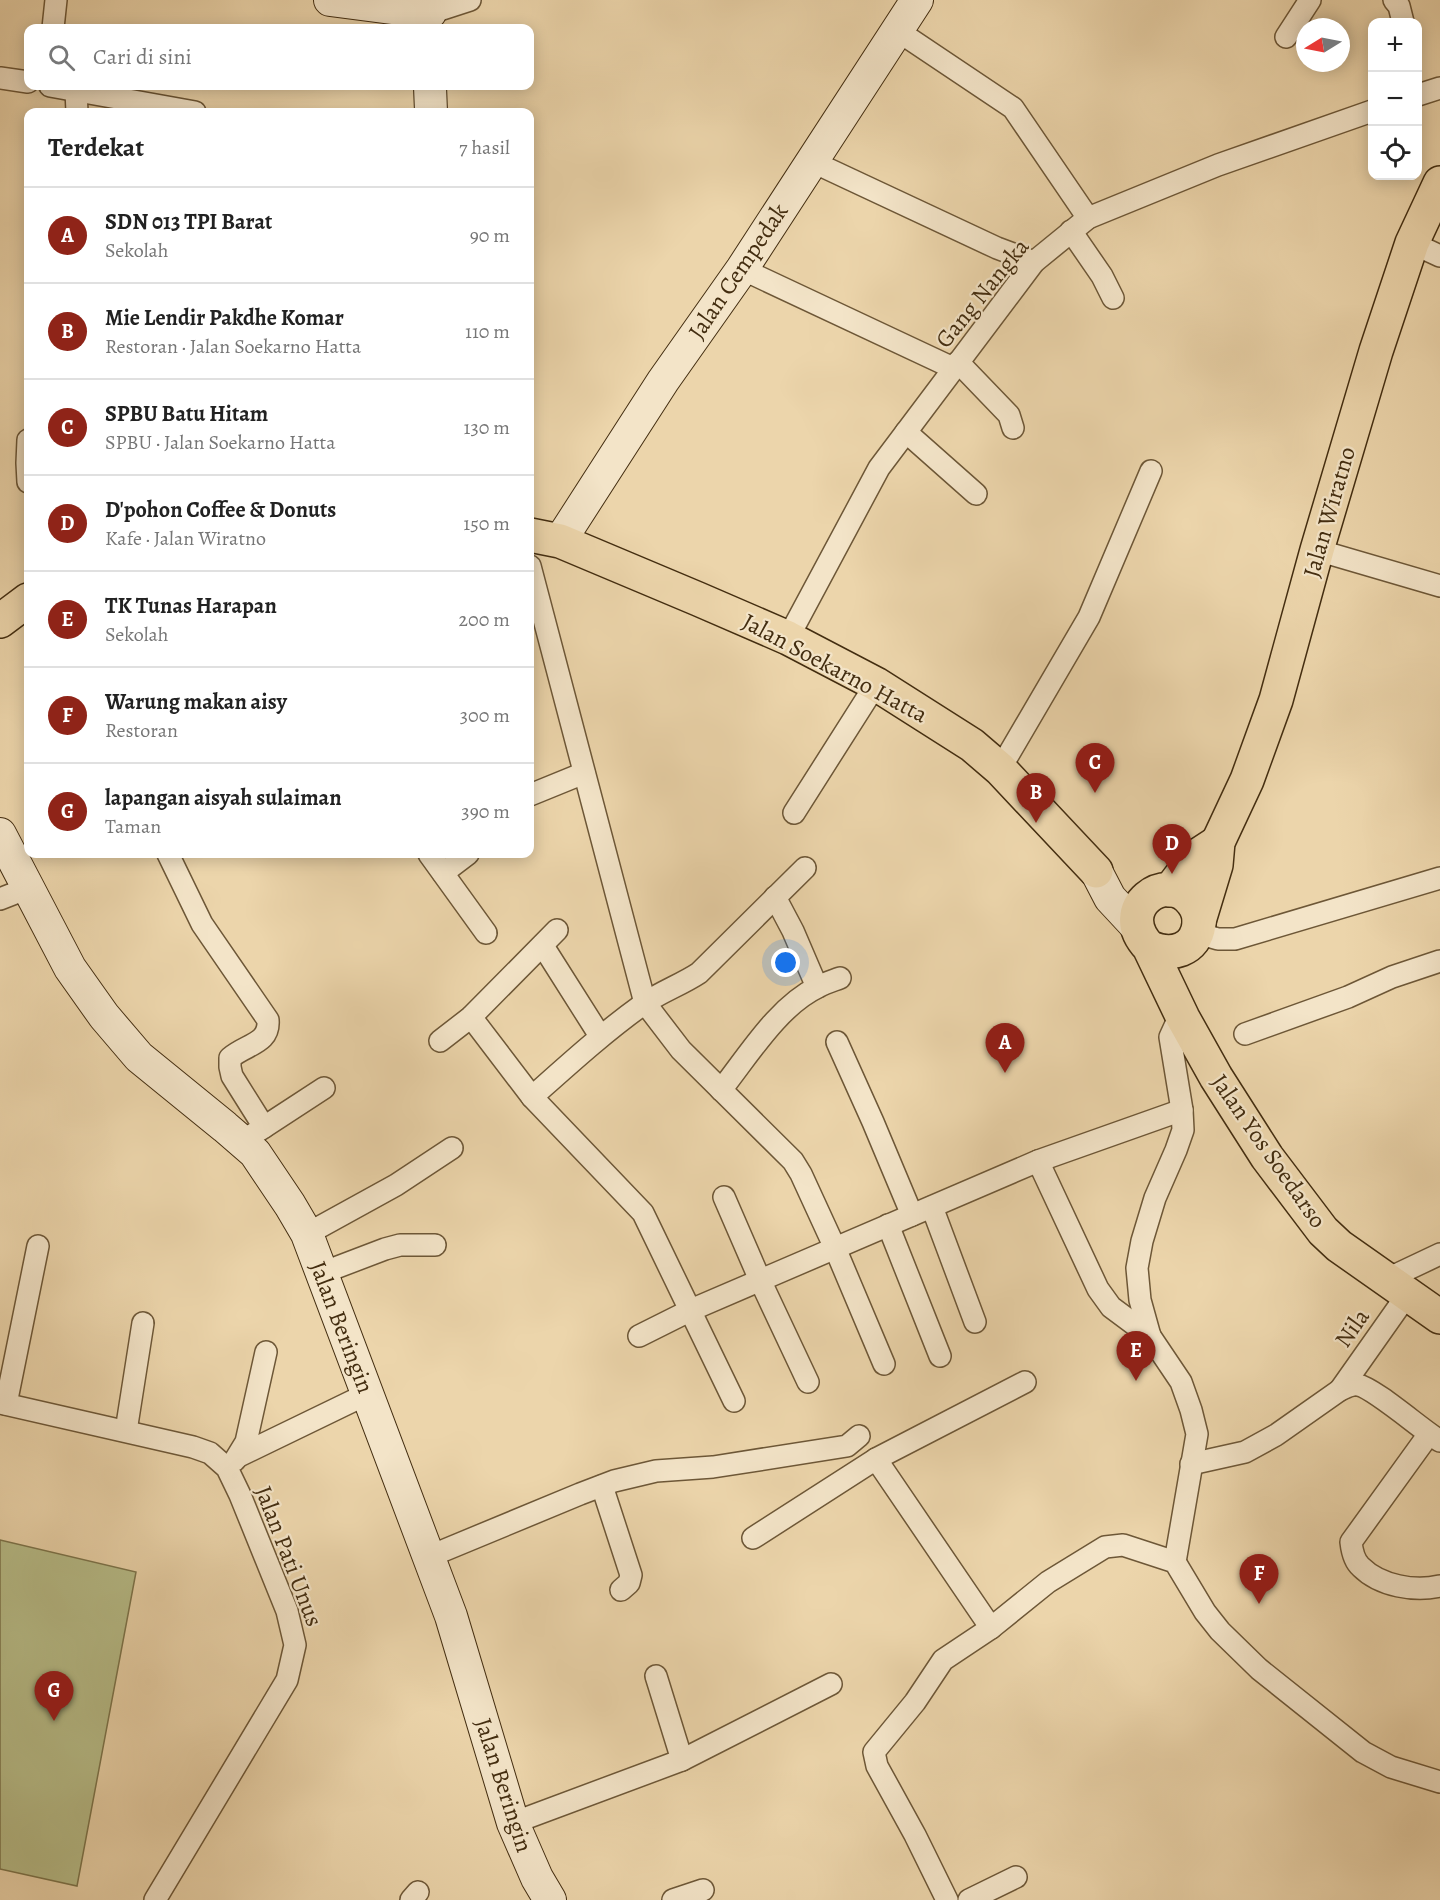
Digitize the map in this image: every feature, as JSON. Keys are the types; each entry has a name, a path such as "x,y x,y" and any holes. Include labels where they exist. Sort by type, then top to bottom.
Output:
{"main road":[{"name":"Jalan Wiratno","path":"1197,931 1216,865 1218,842 1247,780 1276,700 1317,550 1376,351 1426,250 1440,183"},
{"name":"Jalan Soekarno Hatta","path":"544,538 788,638 876,684 972,745 1000,769 1096,871"},
{"path":"0,621 24,603"},
{"path":"1151,915 1195,857 1218,842"},
{"path":"1151,915 1179,892 1194,904 1197,931 1181,1012"},
{"path":"1151,915 1161,952 1173,952 1185,948 1197,931"},
{"name":"Jalan Yos Soedarso","path":"1151,915 1181,1012 1216,1077 1267,1157 1323,1231 1339,1246 1440,1317"}],"street":[{"path":"53,24 56,0"},
{"path":"330,0 429,14 470,0"},
{"name":"Jalan Cempedak","path":"544,538 663,381 742,269 917,0"},
{"path":"1286,37 1310,0"},
{"path":"1394,0 1399,6 1402,18"},
{"path":"898,31 1013,108 1088,218"},
{"path":"0,78 24,81"},
{"path":"71,90 172,108"},
{"path":"430,90 431,108"},
{"path":"76,91 77,108"},
{"name":"Gang Nangka","path":"788,638 879,468 1034,262 1088,218 1218,165 1368,112"},
{"path":"811,161 997,248 1034,262"},
{"path":"1071,231 1102,276 1113,298"},
{"path":"742,269 956,365 1009,414 1012,428"},
{"path":"906,432 976,494"},
{"path":"1000,769 1089,617 1151,471"},
{"path":"1317,550 1440,586"},
{"path":"534,581 645,1003 681,1050 792,1161 801,1174 884,1364"},
{"path":"794,813 876,684"},
{"path":"534,793 584,773"},
{"name":"Jalan Beringin","path":"0,834 14,894 104,1016 139,1057 253,1134 255,1153 307,1234 454,1626 513,1823 533,1870 550,1900"},
{"path":"170,858 202,924 268,1020 266,1036 230,1058 232,1076 253,1134 324,1088"},
{"path":"432,858 486,933"},
{"path":"443,873 463,858"},
{"path":"532,1097 600,1036 645,1003 699,973 805,868"},
{"name":"Jalan Soekarno Hatta","path":"1096,871 1110,898 1151,915"},
{"path":"1197,931 1218,939 1235,939 1440,878"},
{"path":"775,897 793,931 817,987"},
{"path":"440,1041 471,1017 550,938 600,1036"},
{"path":"1245,1034 1348,997 1392,977 1440,962"},
{"path":"722,1090 780,1016 794,1002 817,987 840,978"},
{"path":"1181,1012 1170,1037 1183,1130 1155,1198 1142,1241 1137,1268 1140,1300 1150,1336 1181,1382 1197,1434 1175,1562 1205,1612 1220,1631 1260,1669 1363,1752 1391,1767 1440,1782"},
{"path":"471,1017 532,1097 643,1213 734,1401"},
{"path":"837,1042 912,1215"},
{"path":"639,1336 691,1310 1038,1161 1182,1110"},
{"path":"307,1234 396,1185 452,1148"},
{"path":"1038,1161 1098,1289 1111,1307 1150,1336"},
{"path":"724,1197 808,1382"},
{"path":"932,1207 975,1322"},
{"path":"888,1225 940,1356"},
{"path":"322,1273 400,1245 435,1245"},
{"path":"3,1404 38,1246"},
{"path":"1396,1288 1440,1254"},
{"name":"Nila","path":"1191,1464 1245,1452 1276,1435 1340,1390 1396,1288"},
{"path":"126,1431 143,1323"},
{"path":"233,1462 246,1442 266,1352"},
{"path":"753,1538 876,1459 1025,1382"},
{"path":"1340,1390 1359,1385 1435,1437 1351,1542 1353,1554 1359,1566 1377,1578 1417,1589 1440,1586"},
{"path":"233,1462 367,1394"},
{"name":"Jalan Pati Unus","path":"3,1404 202,1450 233,1462 240,1495 287,1611 295,1645 287,1680 255,1737 155,1900"},
{"path":"428,1557 602,1486 656,1471 713,1467 847,1446 860,1436"},
{"path":"876,1459 991,1628"},
{"path":"602,1486 631,1575 629,1583 621,1590"},
{"path":"947,1900 877,1766 874,1752 915,1702 943,1660 991,1628 1048,1582 1105,1547 1123,1545 1175,1562"},
{"path":"656,1676 682,1760"},
{"path":"513,1823 682,1760 831,1684"},
{"path":"969,1900 1016,1877"},
{"path":"673,1900 703,1890"}],"green space":[{"path":"0,1540 136,1572 77,1886 0,1869"}],"place":[{"name":"SPBU Batu Hitam","path":"1095,793"},
{"name":"Mie Lendir Pakdhe Komar","path":"1036,823"},
{"name":"D'pohon Coffee & Donuts","path":"1172,874"},
{"name":"SDN 013 TPI Barat","path":"1005,1073"},
{"name":"TK Tunas Harapan","path":"1136,1381"},
{"name":"Warung makan aisy","path":"1259,1604"},
{"name":"lapangan aisyah sulaiman","path":"54,1721"}]}
